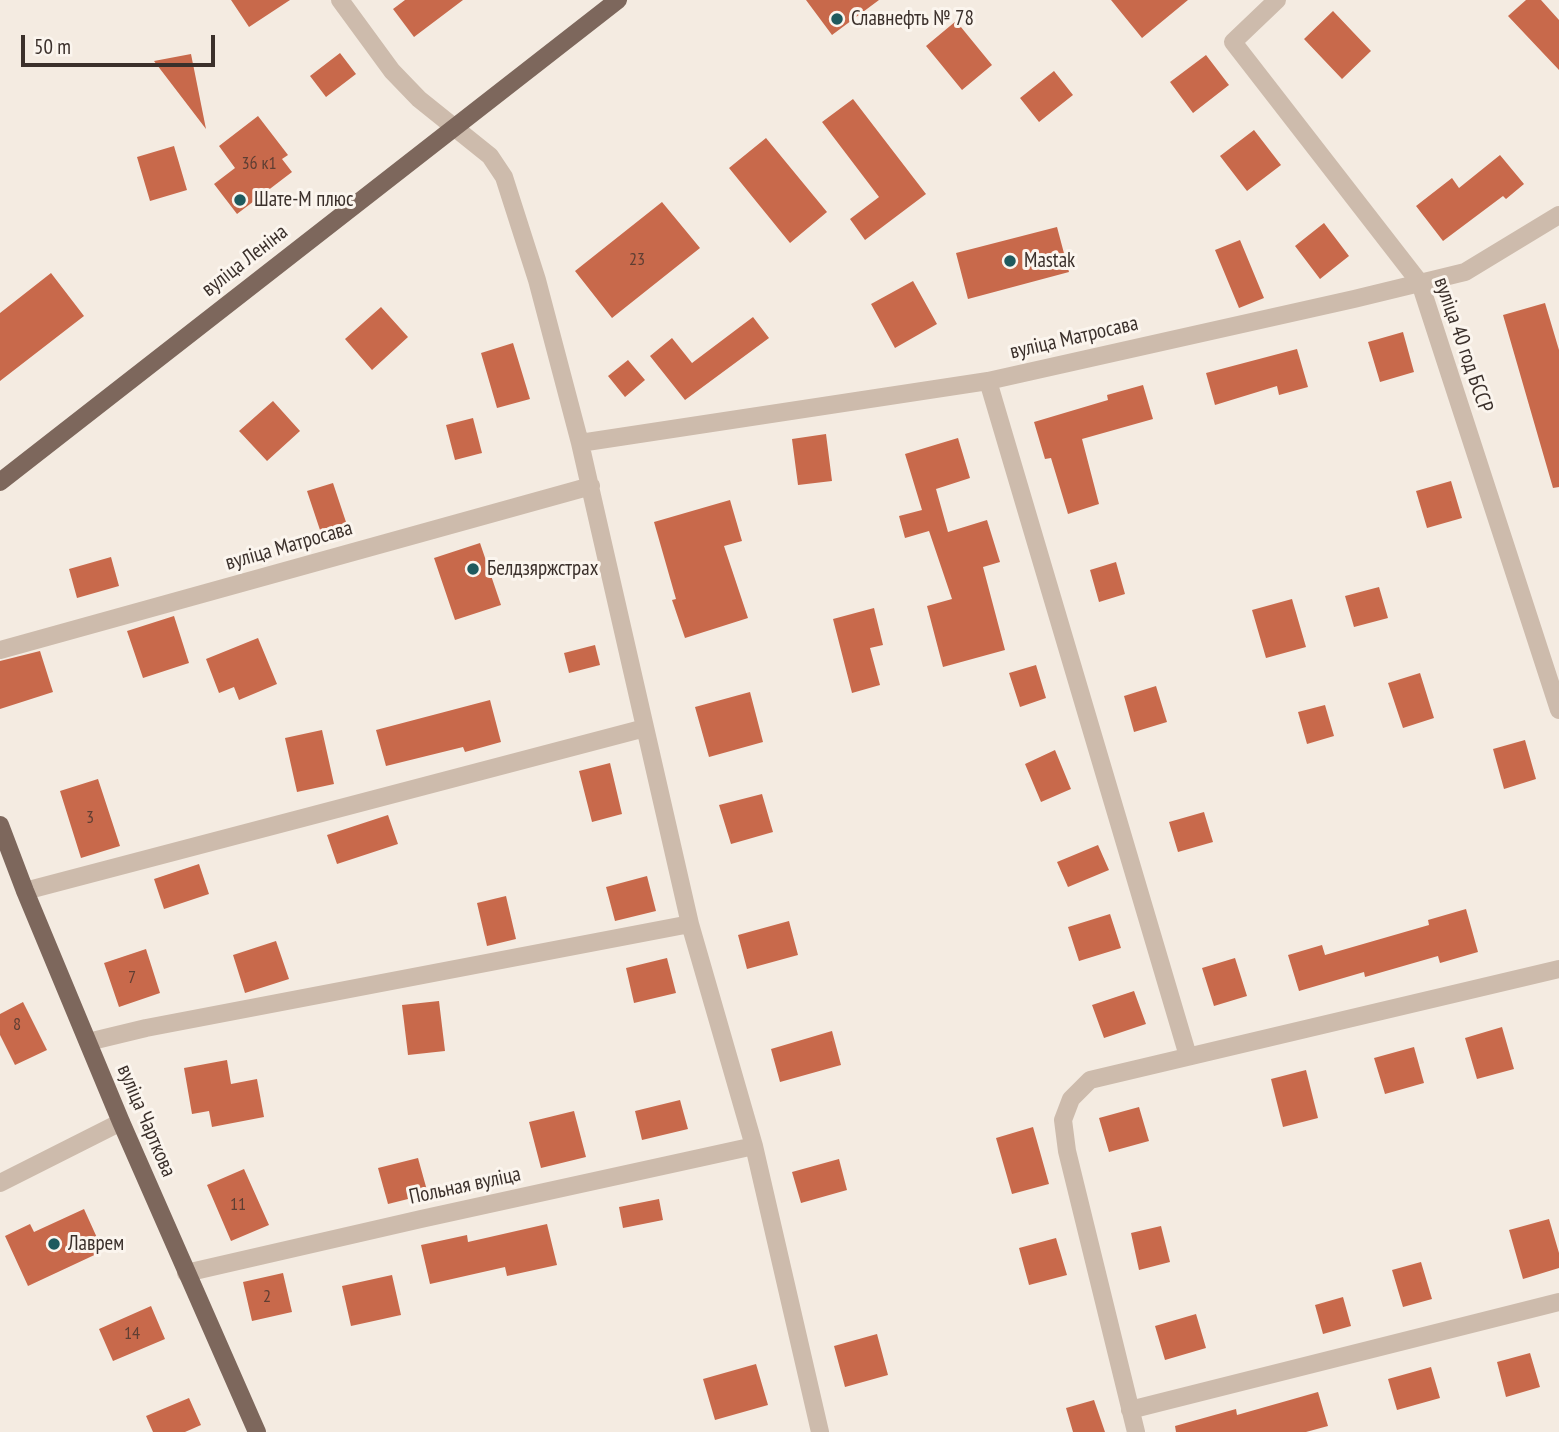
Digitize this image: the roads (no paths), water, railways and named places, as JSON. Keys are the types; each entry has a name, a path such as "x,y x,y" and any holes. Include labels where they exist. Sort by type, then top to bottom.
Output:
{"main road":[{"name":"вуліца Леніна","path":"0,482 618,0"},
{"name":"вуліца Чарткова","path":"0,825 24,891 121,1122 257,1432"}],"street":[{"path":"340,0 392,71 419,99 490,156 504,177 537,279 591,486 690,924 754,1146 820,1432"},
{"name":"вуліца 40 год БССР","path":"1277,0 1233,42 1420,283 1559,710"},
{"name":"вуліца Матросава","path":"580,443 988,381 1420,283 1465,272 1559,215"},
{"path":"988,381 1188,1056"},
{"name":"вуліца Матросава","path":"0,650 591,486"},
{"path":"24,891 645,728"},
{"path":"88,1042 146,1028 690,924"},
{"path":"1136,1432 1067,1151 1063,1120 1071,1099 1090,1080 1559,969"},
{"path":"0,1182 121,1122"},
{"name":"Польная вуліца","path":"186,1273 754,1146"},
{"path":"1130,1410 1559,1302"}],"place":[{"name":"Славнефть № 78","path":"837,19"},
{"name":"Шате-М плюс","path":"240,200"},
{"name":"Mastak","path":"1010,261"},
{"name":"Белдзяржстрах","path":"473,569"},
{"name":"Лаврем","path":"54,1244"}]}
